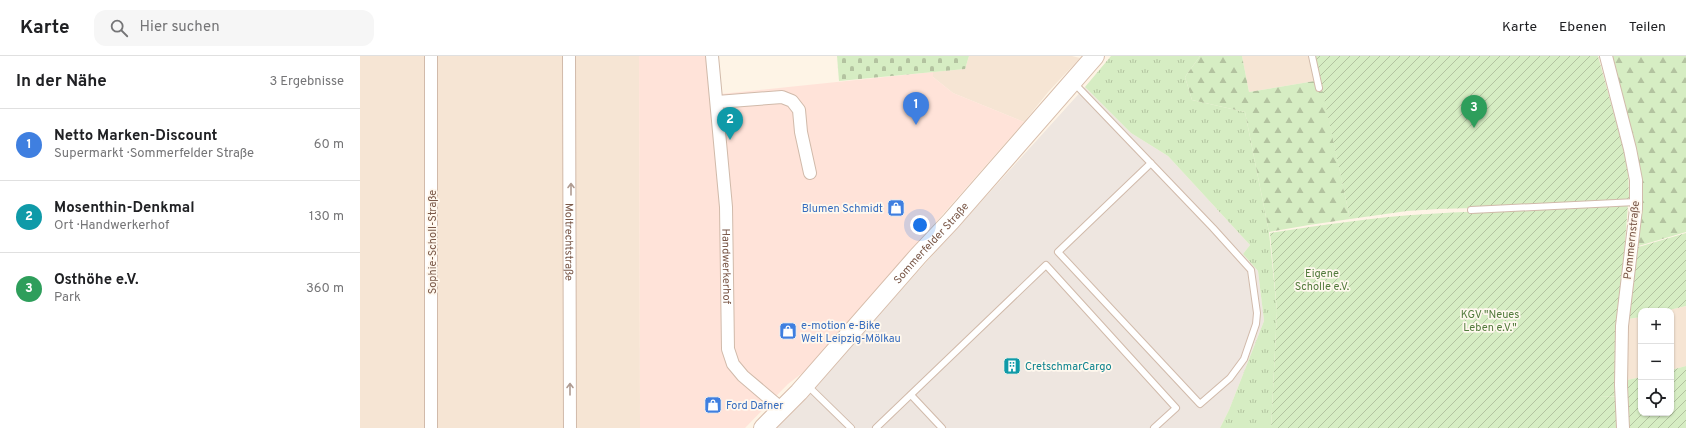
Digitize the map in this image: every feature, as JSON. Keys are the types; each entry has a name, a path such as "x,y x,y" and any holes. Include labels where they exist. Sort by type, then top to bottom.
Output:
{"main road":[{"name":"Sommerfelder Straße","path":"763,428 806,384 1095,56"}],"street":[{"name":"Sophie-Scholl-Straße","path":"431,56 431,428"},
{"name":"Moltrechtstraße","path":"569,56 570,428"},
{"name":"Handwerkerhof","path":"712,56 726,207 728,349 733,364 743,376 782,409"},
{"name":"Pommernstraße","path":"1606,56 1630,149 1636,180 1636,202 1622,326 1621,379 1623,428"},
{"path":"717,102 782,97 792,101 799,110 801,132 810,173"}],"lane":[{"path":"1312,56 1319,88"},
{"path":"1073,82 1152,164 1213,228 1251,270 1257,313 1256,324 1244,359 1230,378 1200,404 1058,252 1152,164"},
{"path":"1471,210 1636,202"},
{"path":"876,428 1046,265 1176,408 1154,428"},
{"path":"806,384 851,428"},
{"path":"910,394 942,428"}],"shaded area":[{"path":"360,56 639,56 640,428 360,428"},
{"path":"639,56 706,56 711,95 933,72 933,77 953,93 1024,122 805,371 788,384 745,428 640,428"},
{"path":"969,56 1072,56 1080,58 1049,91 1024,122 953,93 933,77 933,72 965,69"},
{"path":"1242,56 1309,56 1315,81 1249,92"},
{"path":"1085,87 1131,133 1168,156 1250,245 1243,254 1258,271 1264,321 1229,410 1220,428 775,428 816,384"},
{"path":"1686,306 1686,366 1674,369 1674,344 1674,309"},
{"path":"1638,317 1638,378 1627,380 1628,319"}],"green space":[{"path":"837,56 969,56 965,69 839,81"},
{"path":"1111,56 1200,56 1185,77 1192,100 1245,112 1269,232 1277,311 1271,428 1220,428 1229,410 1264,321 1258,271 1243,254 1250,245 1168,156 1131,133 1085,87"},
{"path":"1200,56 1242,56 1249,92 1315,81 1318,92 1323,91 1350,219 1269,232 1245,112 1192,100 1185,77"},
{"path":"1315,56 1598,56 1628,165 1629,201 1407,211 1350,219"},
{"path":"1611,56 1686,56 1686,232 1635,247 1642,178"},
{"name":"KGV \"Neues Leben e.V.\"","path":"1628,205 1615,363 1615,396 1597,397 1627,396 1627,380 1638,378 1638,416 1674,416 1674,369 1686,366 1686,428 1271,428 1277,311 1270,233 1408,215"},
{"path":"1686,233 1686,306 1674,309 1638,308 1638,317 1628,319 1635,248"}],"place":[{"name":"Netto Marken-Discount","path":"916,125"},
{"name":"Osthöhe e.V.","path":"1474,128"},
{"name":"Mosenthin-Denkmal","path":"730,140"},
{"name":"Blumen Schmidt","path":"896,208"},
{"name":"e-motion e-Bike Welt Leipzig-Mölkau","path":"788,331"},
{"name":"CretschmarCargo","path":"1012,366"},
{"name":"Ford Dafner","path":"713,405"}],"park label":[{"name":"Eigene Scholle e.V.","path":"1322,279"}]}
